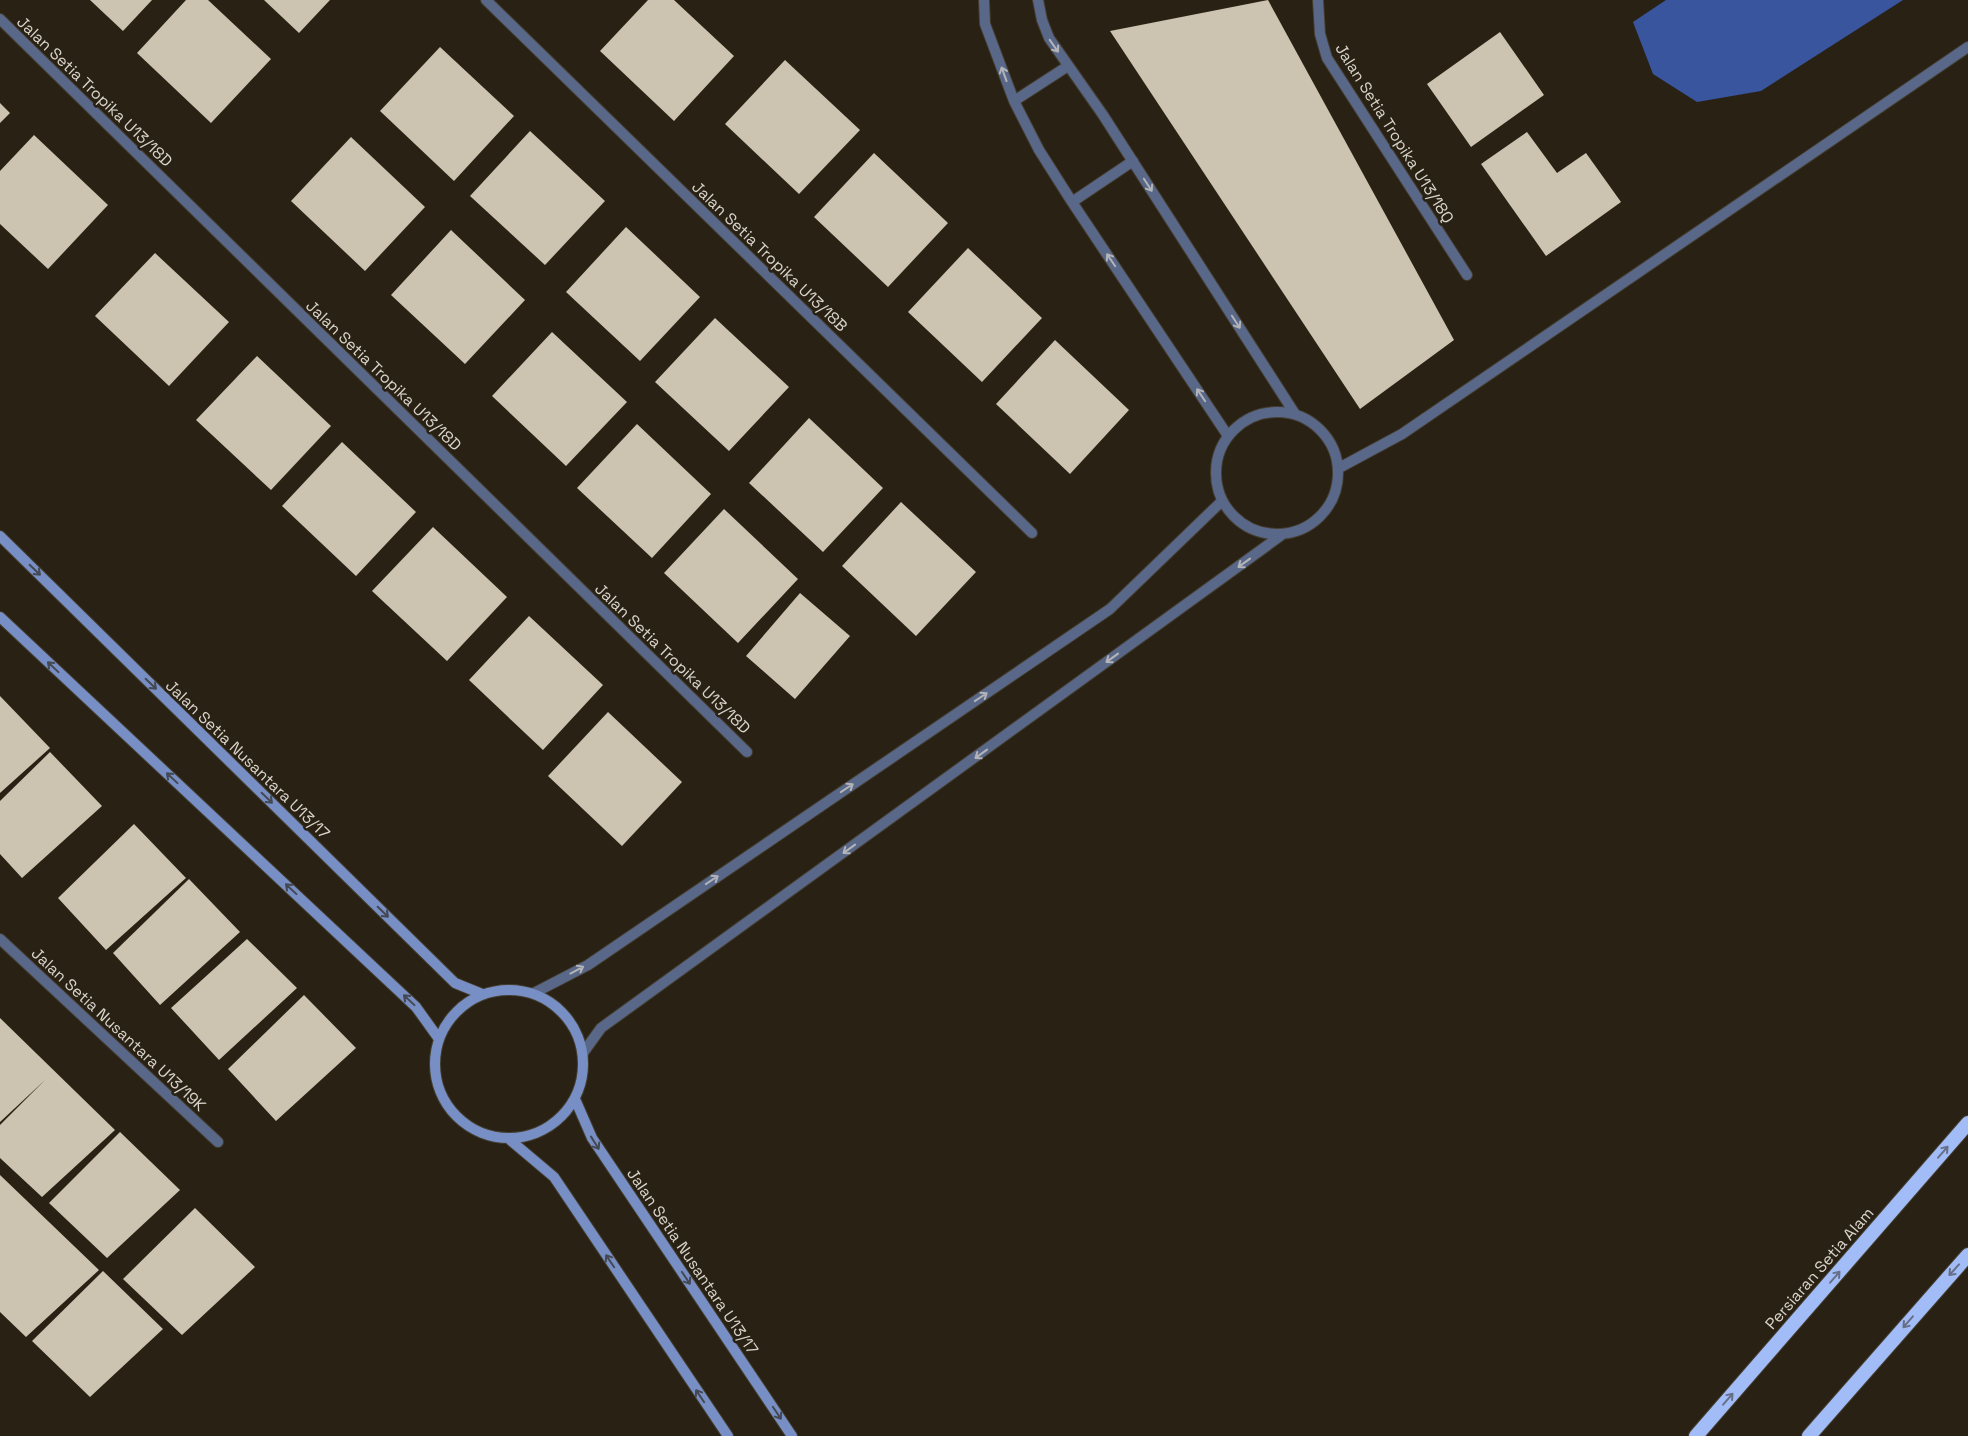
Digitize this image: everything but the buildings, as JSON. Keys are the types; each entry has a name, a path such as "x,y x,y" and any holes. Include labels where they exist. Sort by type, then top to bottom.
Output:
{"highway":[{"name":"Persiaran Setia Alam","path":"1696,1436 1968,1123"},
{"path":"1809,1436 1968,1255"}],"main road":[{"name":"Jalan Setia Nusantara U13/17","path":"0,536 455,983 482,994"},
{"path":"0,617 416,1007 439,1039"},
{"path":"517,989 534,993 552,1003 567,1016 577,1034 583,1053 582,1076 575,1099 564,1115 548,1128 529,1136 509,1139 485,1135 464,1124 448,1108 437,1086 434,1062 439,1039 449,1020 463,1005 482,994 498,990 517,989"},
{"name":"Jalan Setia Nusantara U13/17","path":"575,1099 592,1138 792,1436"},
{"path":"509,1139 554,1177 728,1436"}],"street":[{"name":"Jalan Setia Tropika U13/18B","path":"486,0 1032,533"},
{"path":"984,0 985,24 1014,101 1039,150 1228,436"},
{"path":"1038,0 1042,20 1049,38 1133,161 1294,414"},
{"name":"Jalan Setia Tropika U13/18Q","path":"1318,0 1320,34 1326,58 1467,275"},
{"name":"Jalan Setia Tropika U13/18D","path":"0,19 747,752"},
{"path":"1339,468 1402,434 1968,47"},
{"path":"1014,101 1068,66"},
{"path":"1072,202 1133,161"},
{"path":"1276,412 1294,414 1311,422 1325,434 1334,450 1339,468 1337,487 1330,505 1318,519 1302,530 1283,534 1265,533 1248,528 1233,517 1222,501 1216,485 1216,468 1220,451 1228,436 1242,423 1258,415 1276,412"},
{"path":"534,993 588,965 1110,609 1222,501"},
{"path":"583,1053 601,1028 1283,534"},
{"name":"Jalan Setia Nusantara U13/19K","path":"2,946 218,1142"}],"water":[{"path":"1666,0 1903,0 1761,91 1697,102 1653,74 1633,22"}]}
